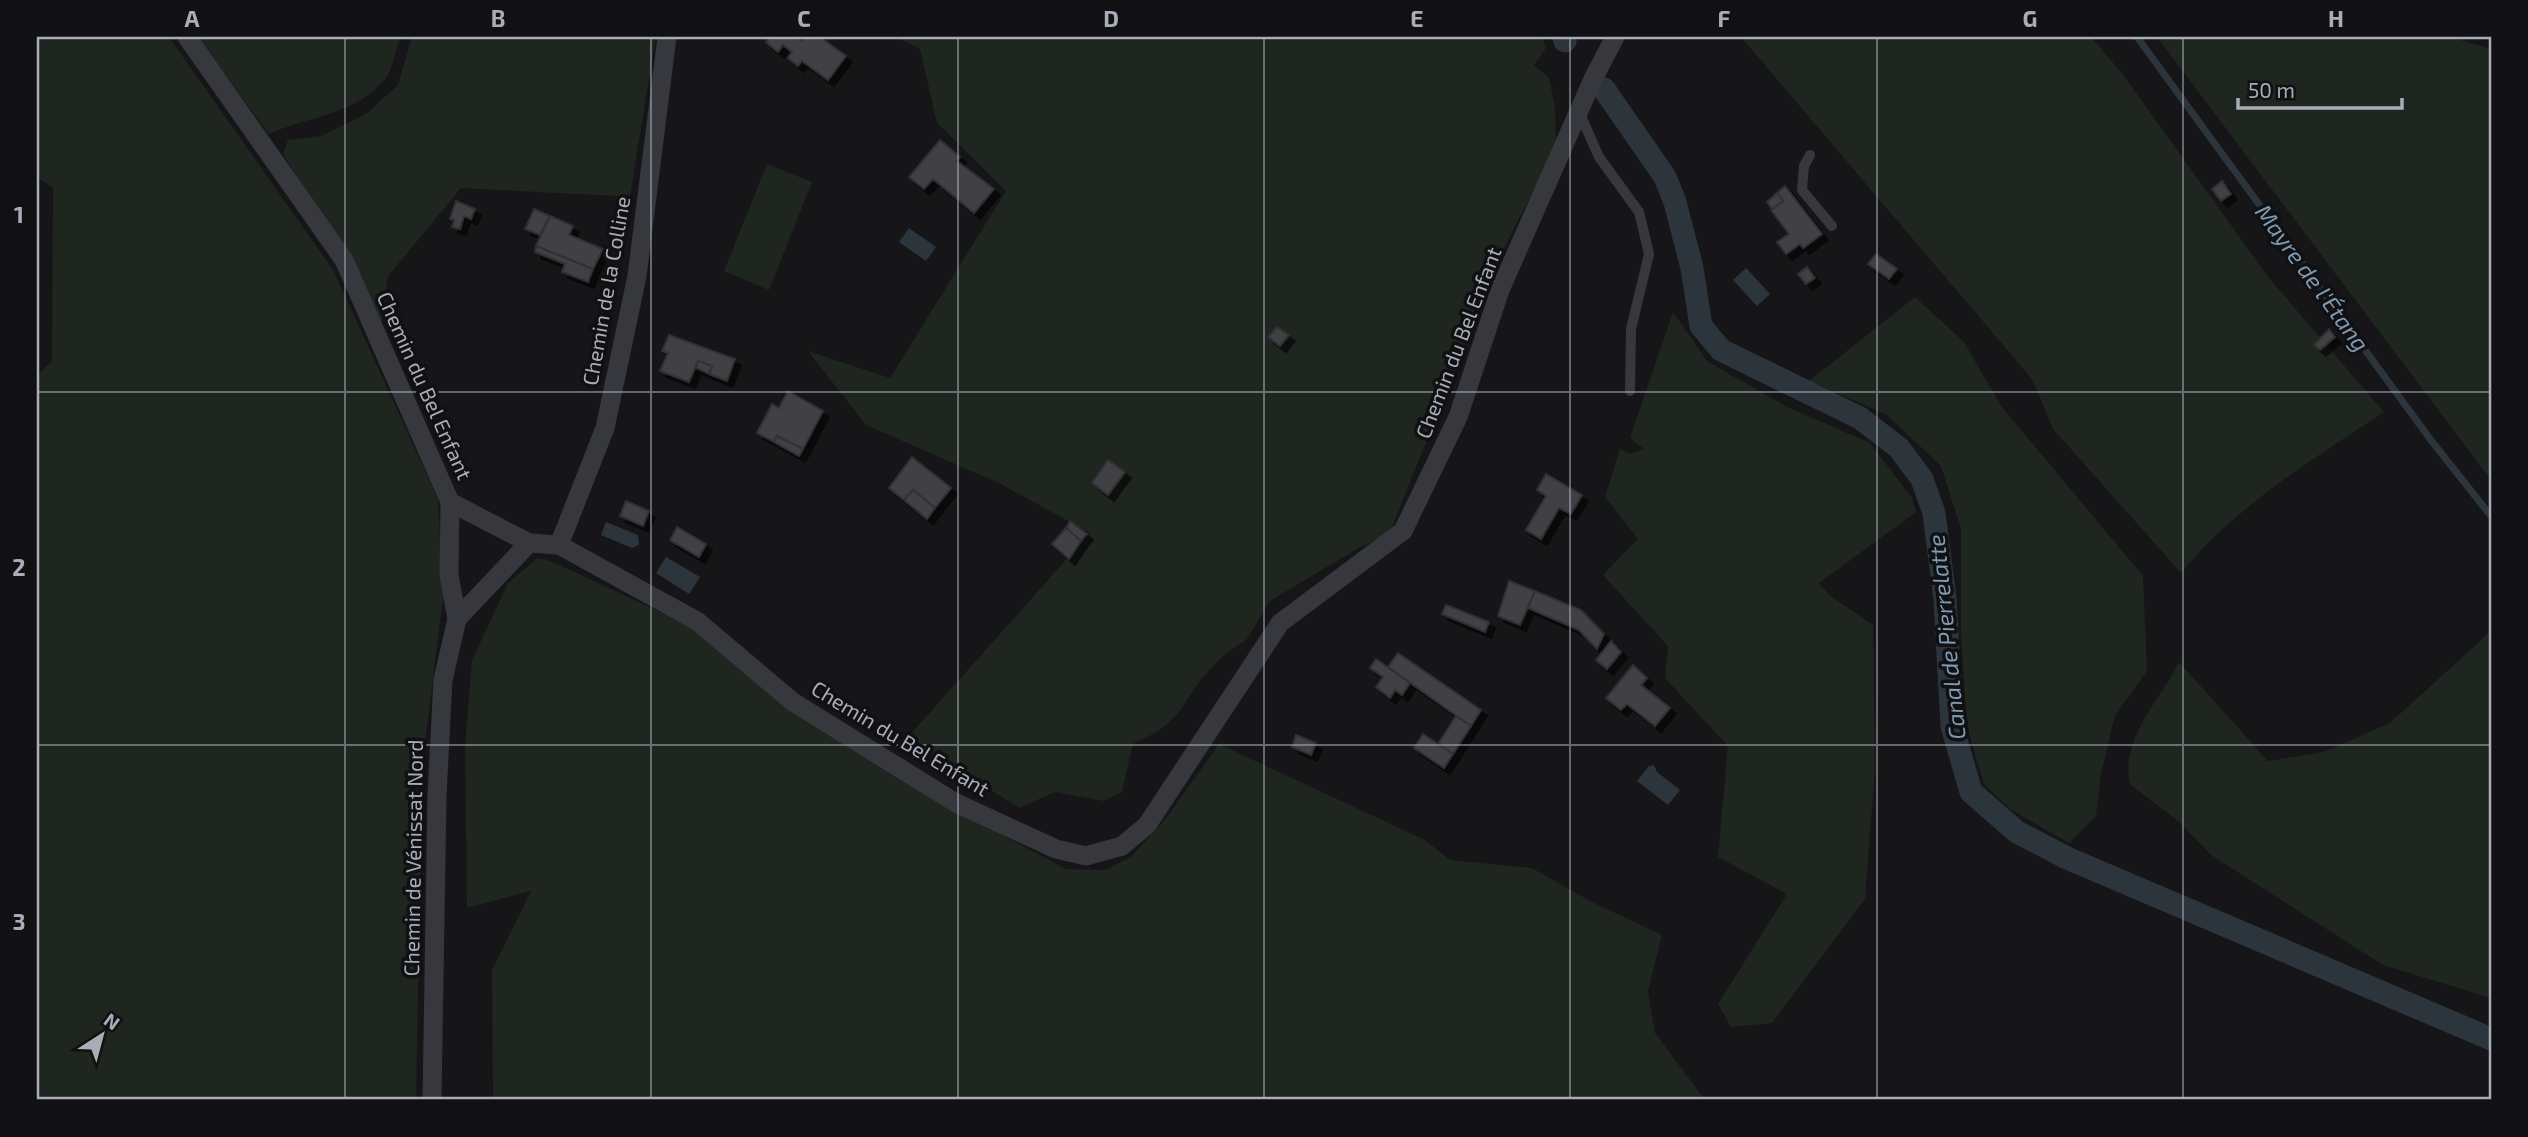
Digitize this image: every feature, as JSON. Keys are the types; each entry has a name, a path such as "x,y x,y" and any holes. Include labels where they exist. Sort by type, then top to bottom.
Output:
{"street":[{"name":"Chemin du Bel Enfant","path":"187,37 344,260 450,502 529,543 559,545 697,621 793,702 956,803 1056,849 1086,856 1122,846 1147,825 1280,623 1403,531 1458,417 1500,290 1593,79 1615,37"},
{"name":"Chemin de la Colline","path":"559,545 608,416 637,276 667,37"},
{"name":"Chemin de Vénissat Nord","path":"432,1100 439,744 443,680 457,619 449,575 450,502"},
{"path":"457,619 529,543"}],"lane":[{"path":"1579,114 1599,157 1639,212 1649,254 1631,329 1630,391"},
{"path":"1810,155 1804,166 1802,190 1832,226"}],"shaded area":[{"path":"37,37 169,37 333,270 438,499 443,597 422,767 416,1100 37,1100 37,375 52,361 53,188 37,177"},
{"path":"197,37 400,37 386,78 361,100 269,134"},
{"path":"412,37 656,37 629,202 618,196 461,188 388,276 381,328 347,255 283,154 288,140 321,136 366,114 398,85"},
{"path":"896,37 1542,37 1546,48 1534,65 1549,78 1555,108 1556,147 1503,250 1392,527 1377,540 1360,547 1270,601 1247,639 1224,655 1201,679 1177,715 1157,732 1133,744 1122,792 1103,801 1055,792 1019,808 908,737 1090,533 999,483 866,425 808,351 890,378 1006,191 937,123 920,49"},
{"path":"1741,37 2091,37 2121,72 2269,278 2384,412 2276,485 2226,526 2181,573 2053,429 2032,379"},
{"path":"2157,37 2450,37 2491,49 2491,480"},
{"path":"767,164 812,182 769,290 724,271"},
{"path":"909,228 936,247 926,261 899,242"},
{"path":"1746,268 1770,294 1757,306 1733,280"},
{"path":"1915,297 1964,342 2001,406 2143,576 2147,671 2115,715 2101,774 2096,816 2069,843 2010,809 1984,784 1966,724 1961,630 1961,529 1941,466 1887,415 1809,381"},
{"path":"1673,312 1707,361 1787,407 1870,443 1912,498 1916,512 1819,583 1829,595 1873,625 1875,768 1865,899 1772,1023 1731,1027 1718,1004 1787,894 1718,857 1728,746 1665,678 1668,646 1603,575 1638,539 1605,497 1620,449 1631,454 1644,449 1630,438"},
{"path":"606,522 638,535 639,545 632,548 601,535"},
{"path":"666,557 700,577 689,594 656,573"},
{"path":"538,558 553,562 709,635 996,832 1066,869 1105,870 1131,857 1167,817 1219,744 1425,840 1450,860 1532,868 1592,902 1662,935 1648,991 1655,1033 1705,1100 493,1100 492,970 531,891 467,908 465,746 472,660 508,583"},
{"path":"2491,631 2491,998 2383,965 2211,855 2179,822 2130,784 2128,767 2136,735 2179,662 2268,761 2324,752 2390,723"},
{"path":"1654,765 1657,772 1680,790 1668,805 1637,781 1649,766"}],"building":[{"path":"770,37 797,37 802,41 805,37 820,37 846,56 828,80 802,61 798,66 788,58 792,52 783,45 778,52 766,42"},
{"path":"940,140 960,157 957,161 994,189 974,213 933,179 924,189 909,177"},
{"path":"2222,181 2231,194 2221,201 2212,189"},
{"path":"1785,186 1822,234 1803,248 1800,244 1786,254 1777,242 1789,234 1771,210 1783,201 1777,193"},
{"path":"1777,193 1783,201 1772,209 1767,202"},
{"path":"456,201 475,209 471,219 464,216 460,229 452,227 454,220 450,219"},
{"path":"534,209 550,216 540,235 525,229"},
{"path":"550,216 573,226 569,235 603,249 593,269 536,246"},
{"path":"536,246 593,269 588,282 562,272 565,264 535,252"},
{"path":"1876,254 1897,269 1889,279 1868,264"},
{"path":"1807,267 1815,278 1806,284 1798,274"},
{"path":"1277,327 1289,335 1280,346 1268,337"},
{"path":"2329,329 2335,337 2320,350 2314,345"},
{"path":"669,335 735,359 727,381 709,374 712,366 698,361 689,382 660,371 668,353 662,351"},
{"path":"698,361 712,366 709,374 696,368"},
{"path":"788,391 823,411 803,449 777,436 774,442 757,433 772,404 779,408"},
{"path":"777,436 803,449 799,456 774,442"},
{"path":"912,457 951,488 935,508 913,490 904,500 889,488"},
{"path":"1108,460 1125,472 1108,495 1092,483"},
{"path":"1546,474 1582,495 1571,514 1559,508 1541,539 1526,530 1546,496 1537,490"},
{"path":"913,490 935,508 927,519 904,500"},
{"path":"626,501 649,511 643,526 620,516"},
{"path":"1070,521 1087,534 1081,541 1066,528"},
{"path":"677,527 706,544 699,557 670,540"},
{"path":"1066,528 1081,541 1069,559 1052,544"},
{"path":"1509,581 1535,591 1520,625 1498,616"},
{"path":"1535,591 1581,610 1604,634 1597,649 1579,630 1528,608"},
{"path":"1446,605 1489,622 1485,632 1442,614"},
{"path":"1611,641 1621,652 1607,669 1596,660"},
{"path":"1398,653 1481,710 1471,726 1388,667"},
{"path":"1376,659 1410,683 1402,695 1395,690 1390,698 1376,687 1383,677 1370,668"},
{"path":"1633,665 1647,678 1641,685 1670,708 1655,726 1627,704 1621,710 1606,698"},
{"path":"1456,716 1471,726 1453,754 1438,744"},
{"path":"1423,734 1453,754 1444,768 1414,748"},
{"path":"1296,735 1316,743 1311,755 1292,747"}],"waterway":[{"name":"Canal de Pierrelatte","path":"1564,37 1565,41"},
{"name":"Mayre de l'Étang","path":"2137,37 2430,439 2491,516"},
{"name":"Canal de Pierrelatte","path":"1604,89 1665,177 1675,202 1692,268 1701,326 1721,350 1860,418 1899,448 1922,479 1934,513 1945,599 1952,726 1971,792 2017,832 2067,858 2491,1039"}]}
